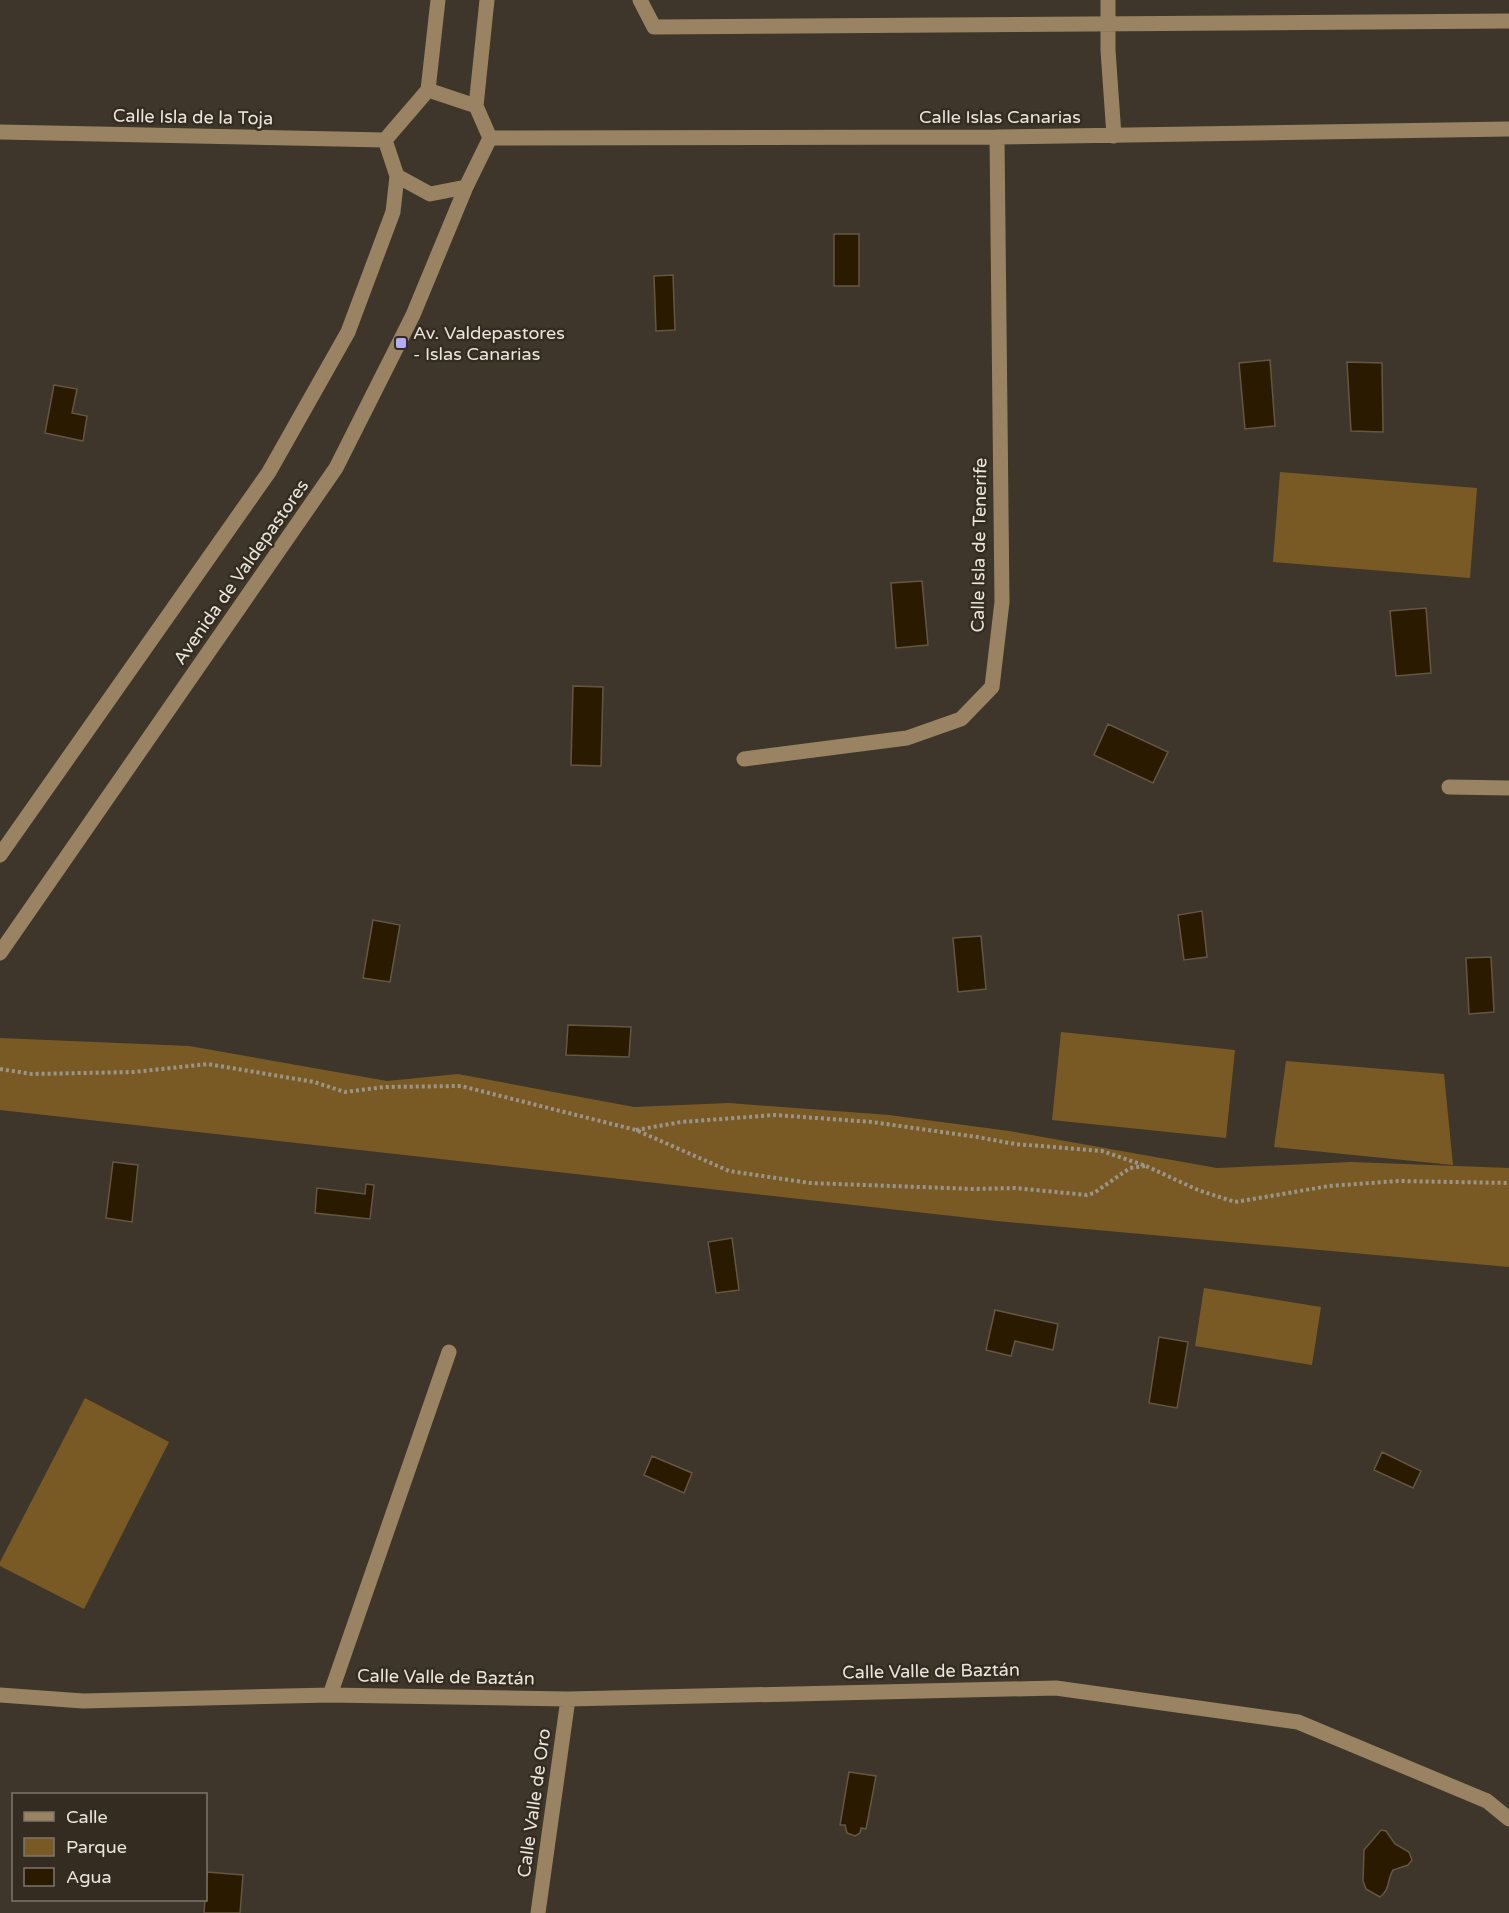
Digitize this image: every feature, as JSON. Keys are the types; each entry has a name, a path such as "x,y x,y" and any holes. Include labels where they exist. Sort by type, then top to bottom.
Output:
{"street":[{"path":"438,0 428,90 385,140 397,176 430,194 466,187 490,138 476,106 488,0"},
{"path":"640,0 654,27 1509,21"},
{"path":"1108,0 1108,50 1114,136"},
{"path":"428,90 476,106"},
{"name":"Calle Islas Canarias","path":"490,138 1114,136 1509,129"},
{"name":"Calle Isla de la Toja","path":"0,132 385,140"},
{"name":"Calle Isla de Tenerife","path":"744,759 907,738 961,719 992,687 1002,602 997,137"},
{"name":"Avenida de Valdepastores","path":"0,855 269,472 348,332 393,212 397,176"},
{"name":"Avenida de Valdepastores","path":"0,952 336,468 413,315 466,187"},
{"path":"1449,786 1509,788"},
{"name":"Calle Valle de Baztán","path":"330,1695 449,1352"},
{"name":"Calle Valle de Baztán","path":"0,1695 83,1701 330,1695 568,1699 1056,1688 1298,1722 1487,1801 1509,1819"},
{"name":"Calle Valle de Oro","path":"538,1913 568,1699"}],"path":[{"path":"0,1069 32,1074 134,1072 208,1064 314,1082 345,1092 384,1087 461,1086 636,1130 729,1171 810,1183 974,1189 1016,1188 1087,1195 1094,1193 1130,1168 1146,1166"},
{"path":"636,1130 681,1122 775,1115 872,1122 1015,1144 1102,1151 1146,1166 1198,1190 1235,1202 1329,1186 1398,1181 1509,1183"}],"green space":[{"path":"1280,472 1477,488 1470,578 1273,562"},
{"path":"1061,1032 1235,1050 1226,1138 1052,1120"},
{"path":"0,1038 189,1046 387,1081 458,1074 634,1107 729,1103 889,1115 1009,1131 1217,1168 1351,1162 1509,1168 1509,1267 997,1221 0,1110"},
{"path":"1286,1061 1444,1074 1453,1165 1274,1147"},
{"path":"1204,1288 1321,1307 1312,1365 1195,1346"},
{"path":"85,1398 169,1442 84,1609 0,1566 0,1562"}],"water":[{"path":"834,234 859,234 859,286 834,286"},
{"path":"673,275 675,330 656,331 654,276"},
{"path":"1270,360 1275,426 1245,429 1239,363"},
{"path":"1347,362 1382,363 1383,432 1351,431"},
{"path":"54,385 77,389 72,413 87,416 83,441 45,433"},
{"path":"922,581 928,645 896,648 891,583"},
{"path":"1426,608 1431,673 1396,676 1390,611"},
{"path":"573,686 603,687 601,766 571,765"},
{"path":"1108,724 1168,752 1153,783 1094,755"},
{"path":"1202,911 1207,957 1184,960 1178,915"},
{"path":"373,920 400,925 390,982 363,978"},
{"path":"981,936 986,989 958,992 953,938"},
{"path":"1491,957 1494,1012 1469,1014 1466,958"},
{"path":"568,1025 631,1027 629,1057 566,1055"},
{"path":"113,1162 138,1165 132,1222 106,1218"},
{"path":"366,1184 374,1185 370,1219 315,1213 317,1188 365,1194"},
{"path":"732,1238 739,1290 716,1293 708,1242"},
{"path":"995,1310 1058,1324 1053,1350 1015,1341 1011,1356 986,1350"},
{"path":"1159,1337 1188,1342 1177,1408 1149,1403"},
{"path":"1382,1452 1421,1471 1413,1488 1374,1470"},
{"path":"652,1456 692,1473 684,1493 644,1475"},
{"path":"849,1772 876,1776 866,1829 861,1828 860,1833 855,1836 847,1833 845,1825 840,1825"},
{"path":"1381,1830 1386,1831 1395,1844 1409,1852 1412,1860 1408,1865 1393,1870 1385,1891 1380,1897 1366,1889 1363,1881 1364,1850"},
{"path":"207,1872 243,1875 240,1913 204,1913 205,1901 207,1901"}],"place":[{"name":"Av. Valdepastores - Islas Canarias","path":"401,343"}]}
